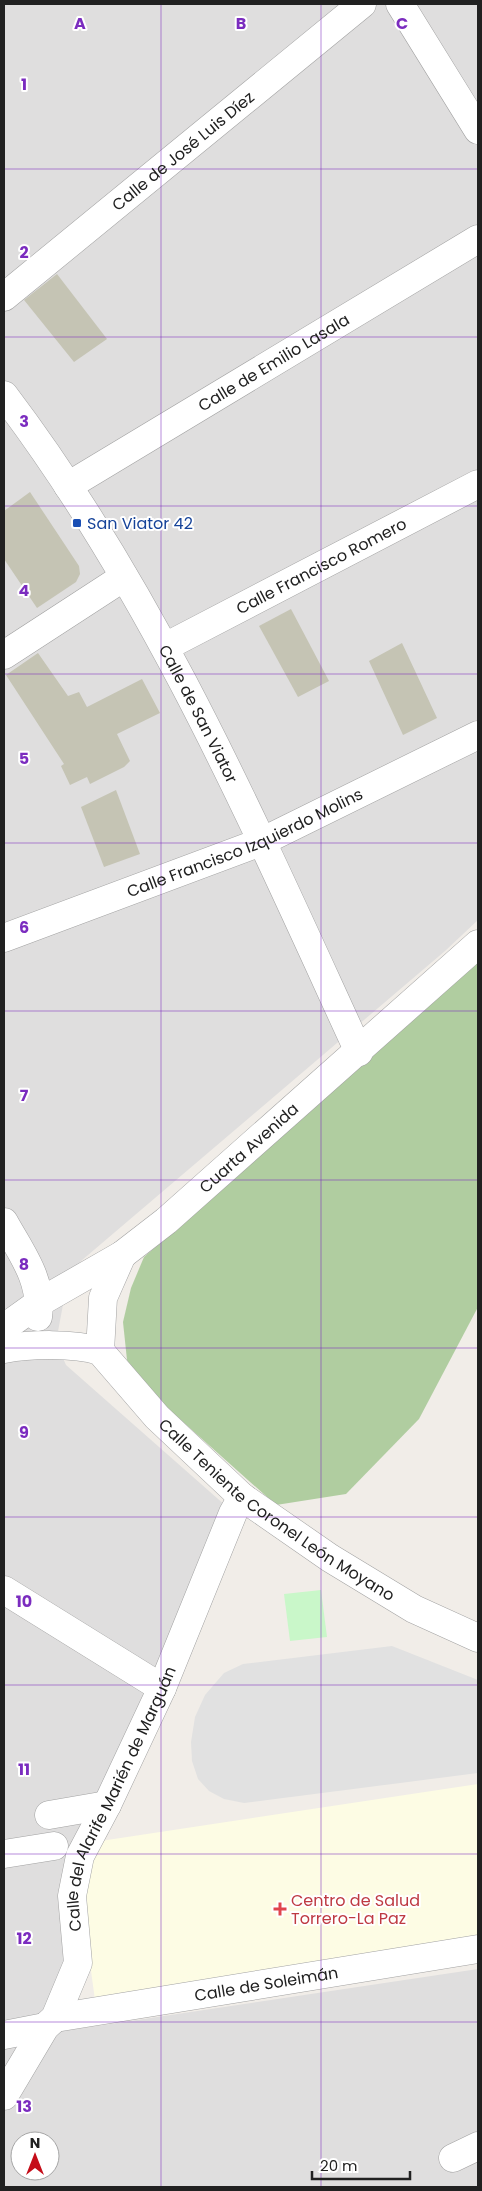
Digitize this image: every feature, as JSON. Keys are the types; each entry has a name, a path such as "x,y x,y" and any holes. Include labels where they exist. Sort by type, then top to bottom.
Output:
{"street":[{"name":"Calle de José Luis Díez","path":"4,297 362,4"},
{"path":"400,4 478,130"},
{"name":"Calle de Emilio Lasala","path":"68,486 478,239"},
{"name":"Calle de San Viator","path":"4,395 35,436 106,544 164,646 261,842 359,1052"},
{"name":"Calle Francisco Romero","path":"164,646 478,484"},
{"path":"4,655 124,577"},
{"name":"Calle Francisco Izquierdo Molins","path":"4,938 261,842 478,735"},
{"name":"Cuarta Avenida","path":"40,1302 122,1255 166,1221 359,1052 478,944"},
{"path":"4,1222 30,1268 38,1289 40,1302 38,1321 32,1332 6,1342"},
{"path":"6,1342 79,1347 100,1351 103,1298 122,1255"},
{"name":"Calle Teniente Coronel León Moyano","path":"100,1351 157,1417 242,1497 330,1558 414,1609 478,1638"},
{"name":"Calle del Alarife Marién de Marguán","path":"4,2096 50,2023 78,1963 72,1896 80,1856 107,1805 162,1688 233,1513 242,1497"},
{"path":"4,1590 162,1688"},
{"path":"49,1815 107,1805"},
{"path":"4,1854 54,1846"},
{"name":"Calle de Soleimán","path":"4,2035 50,2023 478,1950"},
{"path":"453,2158 478,2146"}],"shaded area":[{"path":"4,4 478,4 478,920 445,951 81,1261 68,1278 56,1342 66,1365 226,1506 112,1789 62,1873 70,1962 47,2011 4,2081"},
{"path":"57,274 107,339 74,362 24,300"},
{"path":"30,492 79,566 80,574 76,582 37,608 4,559 4,511"},
{"path":"291,609 329,681 298,697 259,626"},
{"path":"402,643 437,718 403,735 369,661"},
{"path":"38,653 68,696 79,692 87,707 142,679 160,713 117,734 130,761 124,767 90,784 87,777 70,785 61,766 64,764 6,675"},
{"path":"116,790 140,854 104,867 81,807"},
{"path":"392,1646 478,1680 478,1773 244,1803 224,1799 209,1791 198,1779 192,1761 191,1742 195,1717 205,1695 224,1673 243,1664"},
{"name":"Centro de Salud Torrero-La Paz","path":"478,1784 478,1942 95,2000 78,1876 94,1842"},
{"path":"478,1969 478,2187 4,2187 4,2110 50,2033"}],"green space":[{"path":"478,961 478,1307 419,1419 346,1494 276,1505 145,1388 127,1360 123,1322 131,1288 144,1257"},
{"path":"321,1590 327,1637 290,1641 284,1594"}],"place":[{"name":"San Viator 42","path":"77,523"},
{"name":"Centro de Salud Torrero-La Paz","path":"280,1909"}]}
